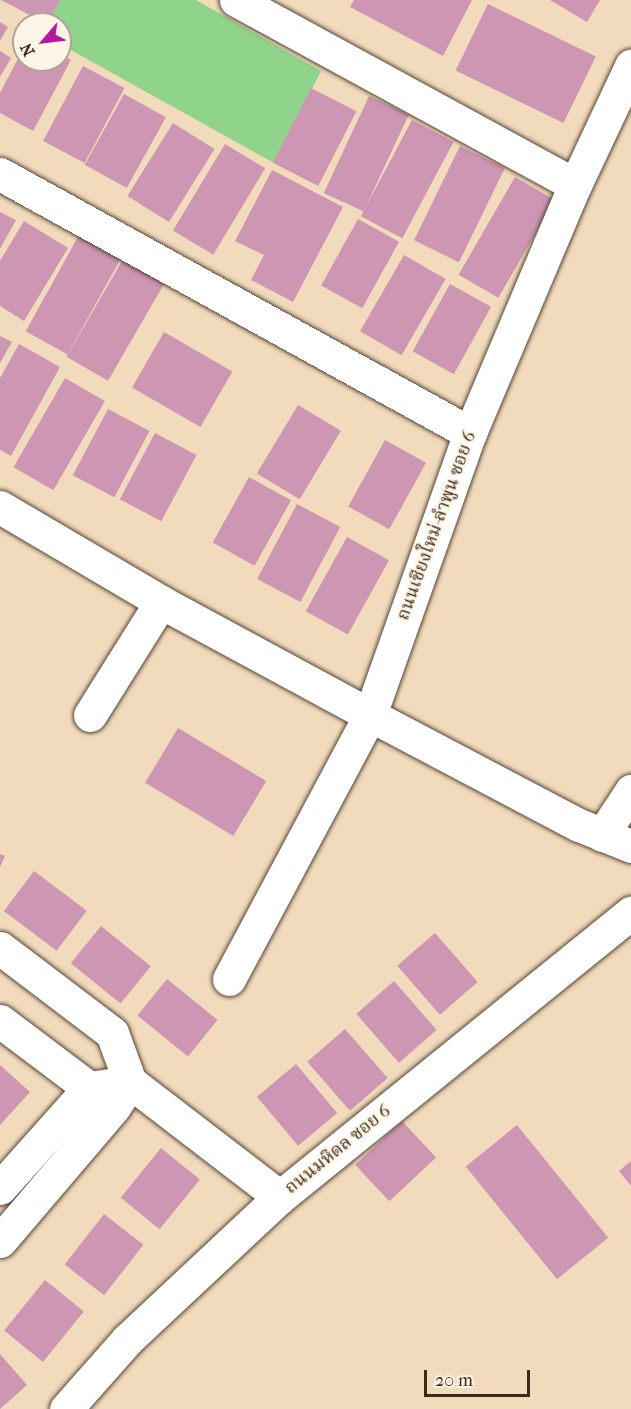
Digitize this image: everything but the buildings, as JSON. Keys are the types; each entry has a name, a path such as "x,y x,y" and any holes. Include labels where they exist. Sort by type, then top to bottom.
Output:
{"street":[{"path":"236,0 575,185"},
{"name":"ถนนเชียงใหม่-ลำพูน ซอย 6","path":"229,979 370,715 470,433 575,185 631,66"},
{"path":"0,174 470,433"},
{"path":"0,507 161,602 370,715 616,840 631,791"},
{"path":"90,715 161,602"},
{"name":"ถนนมหิดล ซอย 6","path":"66,1409 127,1340 280,1197 631,913"},
{"path":"0,948 112,1033 130,1082 280,1197"},
{"path":"0,1022 89,1088"},
{"path":"0,1188 89,1088 130,1082"},
{"path":"0,1241 114,1107 130,1082"}],"green space":[{"path":"60,0 196,0 321,71 274,163 72,51 72,12 54,12"}]}
